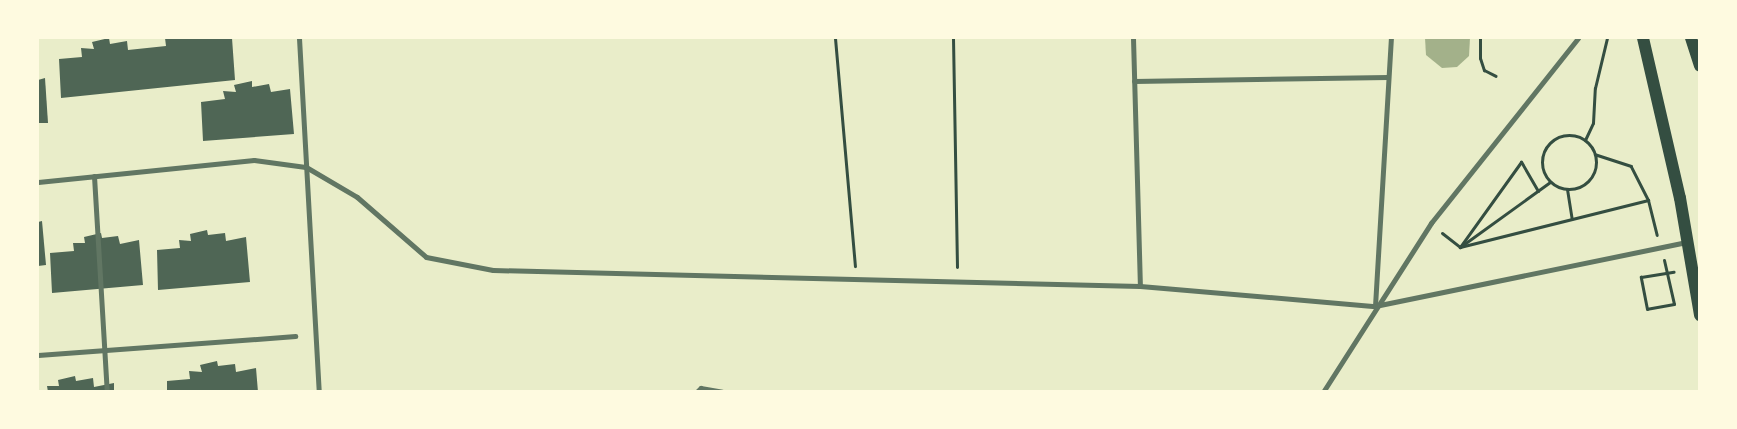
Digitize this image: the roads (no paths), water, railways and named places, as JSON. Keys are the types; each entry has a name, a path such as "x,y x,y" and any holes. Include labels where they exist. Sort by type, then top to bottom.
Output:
{"main road":[{"path":"1643,38 1653,72 1700,315"},
{"path":"1691,38 1700,66"}],"street":[{"path":"299,38 319,392"},
{"path":"1133,38 1140,286"},
{"path":"1375,306 1391,38"},
{"path":"1323,392 1375,306 1431,223 1578,38"},
{"path":"1134,81 1388,76"},
{"path":"38,182 254,160 306,167 357,197 426,257 493,270 1140,286 1375,306 1687,242"},
{"path":"94,176 107,392"},
{"path":"38,355 295,336"}],"lane":[{"path":"697,392 701,388 723,392"}]}
